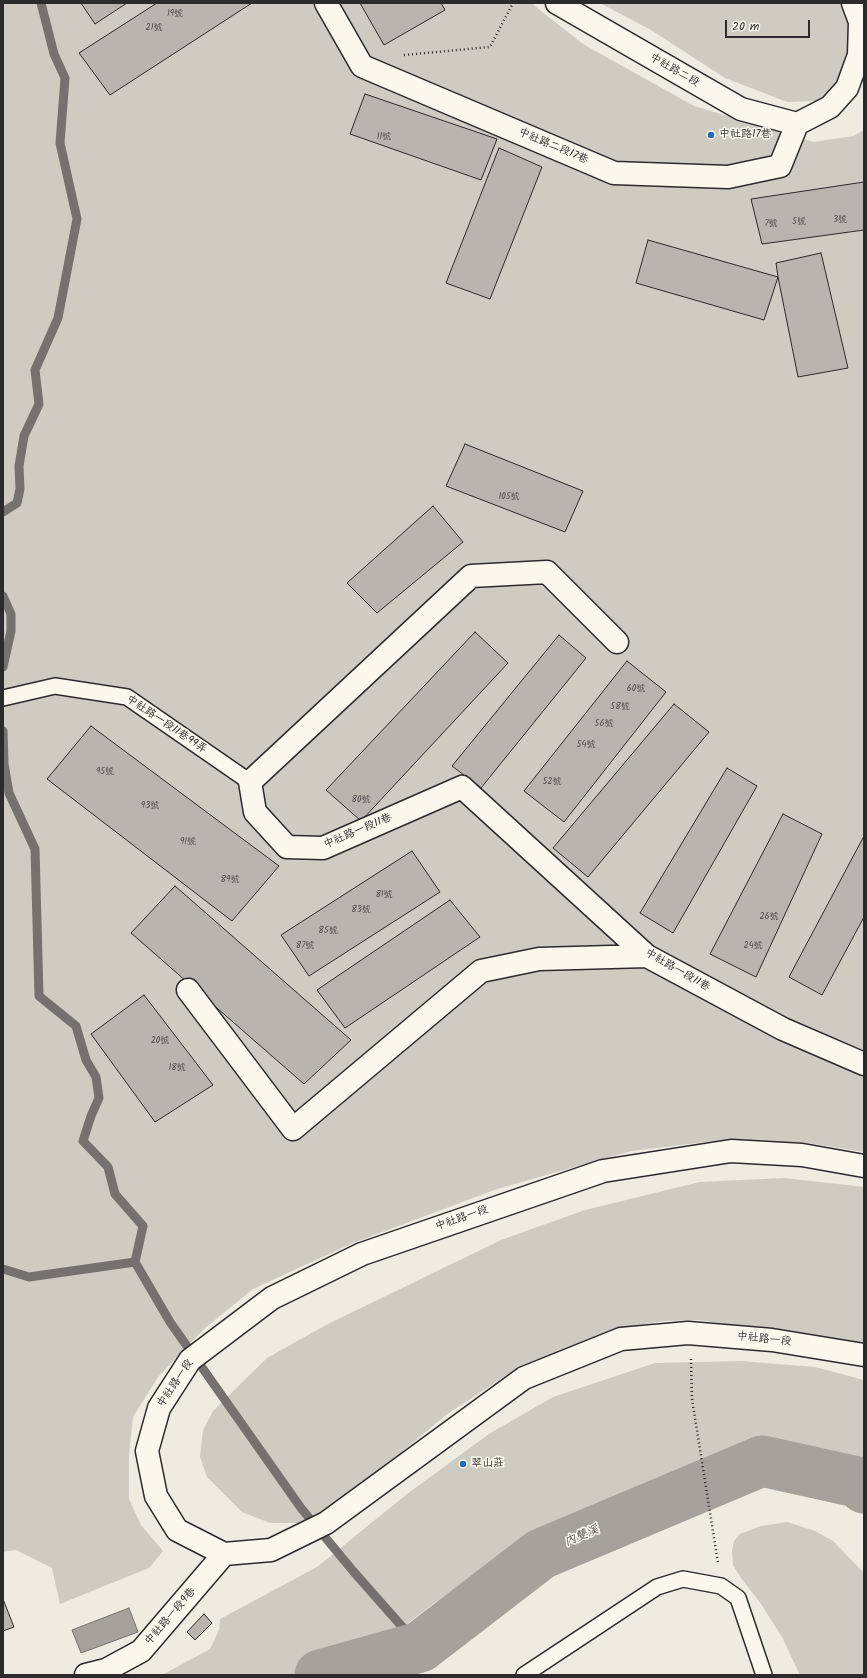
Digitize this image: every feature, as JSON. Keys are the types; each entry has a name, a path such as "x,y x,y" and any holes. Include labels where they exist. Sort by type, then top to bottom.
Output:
{"street":[{"name":"中社路二段17巷","path":"326,3 362,66 614,173 728,178 780,166 797,124"},
{"name":"中社路二段","path":"557,3 741,109 797,124"},
{"path":"797,124 830,107 847,88 859,55 860,22 853,3"},
{"path":"250,782 471,576 547,572 617,642"},
{"name":"中社路一段11巷","path":"250,782 255,812 287,847 323,848 462,787 647,956 784,1029 864,1064"},
{"path":"188,990 293,1129 480,971 539,959 647,956"},
{"name":"中社路一段","path":"864,1166 802,1155 731,1150 603,1171 362,1254 272,1298 190,1360 159,1408 147,1451 156,1496 177,1530 224,1554 271,1550 326,1523 524,1378 621,1339 688,1333 772,1340 864,1354"},
{"name":"中社路一段9巷","path":"86,1675 106,1670 141,1651 224,1554"}],"lane":[{"name":"中社路一段11巷99弄","path":"3,698 55,686 127,697 250,782"},
{"path":"524,1675 657,1587 683,1579 721,1586 738,1598 764,1675"}],"path":[{"path":"399,56 490,46 513,3"},
{"path":"688,1333 692,1375 692,1399 718,1559"}],"shaded area":[{"path":"3,3 531,3 583,44 694,106 814,142 853,136 864,130 864,1152 808,1143 731,1139 631,1151 497,1189 353,1243 253,1289 205,1328 158,1377 133,1417 129,1455 129,1499 141,1525 163,1551 149,1568 60,1604 52,1568 16,1550 3,1552"},
{"path":"600,3 844,3 850,18 852,48 832,95 815,101 787,102 725,78 651,30"},
{"path":"784,1178 864,1187 864,1345 698,1320 664,1321 632,1326 522,1365 446,1415 361,1486 326,1509 298,1523 270,1523 242,1512 207,1477 200,1457 203,1430 213,1411 267,1358 326,1325 501,1240 585,1210 700,1182"},
{"path":"741,1361 815,1367 864,1380 864,1480 819,1459 778,1450 726,1460 619,1508 518,1550 434,1603 394,1634 351,1658 292,1675 162,1675 210,1649 219,1630 220,1619 317,1567 407,1494 489,1434 553,1397 655,1363"},
{"path":"787,1522 815,1531 833,1541 864,1573 864,1675 800,1675 782,1637 761,1604 733,1565 732,1551 734,1541 740,1534 761,1526"},
{"path":"129,1608 138,1632 81,1653 72,1630"}],"building":[{"path":"81,3 127,3 95,24"},
{"path":"157,3 252,3 110,95 79,53"},
{"path":"360,3 441,3 445,10 384,45"},
{"path":"365,94 497,139 481,180 350,134"},
{"path":"499,148 542,167 490,299 446,283"},
{"path":"864,182 864,230 762,244 751,199"},
{"path":"648,240 778,277 764,320 636,283"},
{"path":"821,253 848,368 798,377 776,263"},
{"path":"465,444 583,491 565,532 446,486"},
{"path":"433,506 463,542 377,613 347,583"},
{"path":"475,632 508,663 361,821 326,790"},
{"path":"559,635 586,658 481,788 452,766"},
{"path":"627,661 666,692 564,822 524,791"},
{"path":"674,704 709,732 588,877 553,848"},
{"path":"91,726 279,866 232,921 47,779"},
{"path":"727,768 757,786 673,933 640,913"},
{"path":"783,814 822,834 756,977 710,954"},
{"path":"864,836 864,917 822,995 789,977"},
{"path":"412,851 440,892 309,976 281,935"},
{"path":"175,886 351,1040 304,1084 131,933"},
{"path":"450,900 480,937 345,1028 317,990"},
{"path":"144,995 213,1085 155,1122 91,1034"},
{"path":"3,1599 14,1627 3,1631"},
{"path":"204,1614 212,1623 195,1640 187,1632"}],"waterway":[{"path":"3,512 17,503 20,489 19,466 24,436 39,404 35,370 58,318 77,219 60,143 65,78 54,54 41,3"},
{"path":"3,596 11,614 11,631 3,667"},
{"path":"3,731 4,764 9,793 35,849 39,996 76,1026 86,1060 96,1077 99,1098 91,1116 83,1141 108,1167 115,1194 143,1226 135,1262 170,1322 301,1508 353,1571 420,1647"},
{"path":"3,1269 29,1277 135,1262"},
{"name":"內雙溪","path":"320,1675 420,1647 541,1554 762,1461 857,1482 864,1488"}],"place":[{"name":"中社路17巷","path":"711,135"},
{"name":"翠山莊","path":"463,1464"}]}
